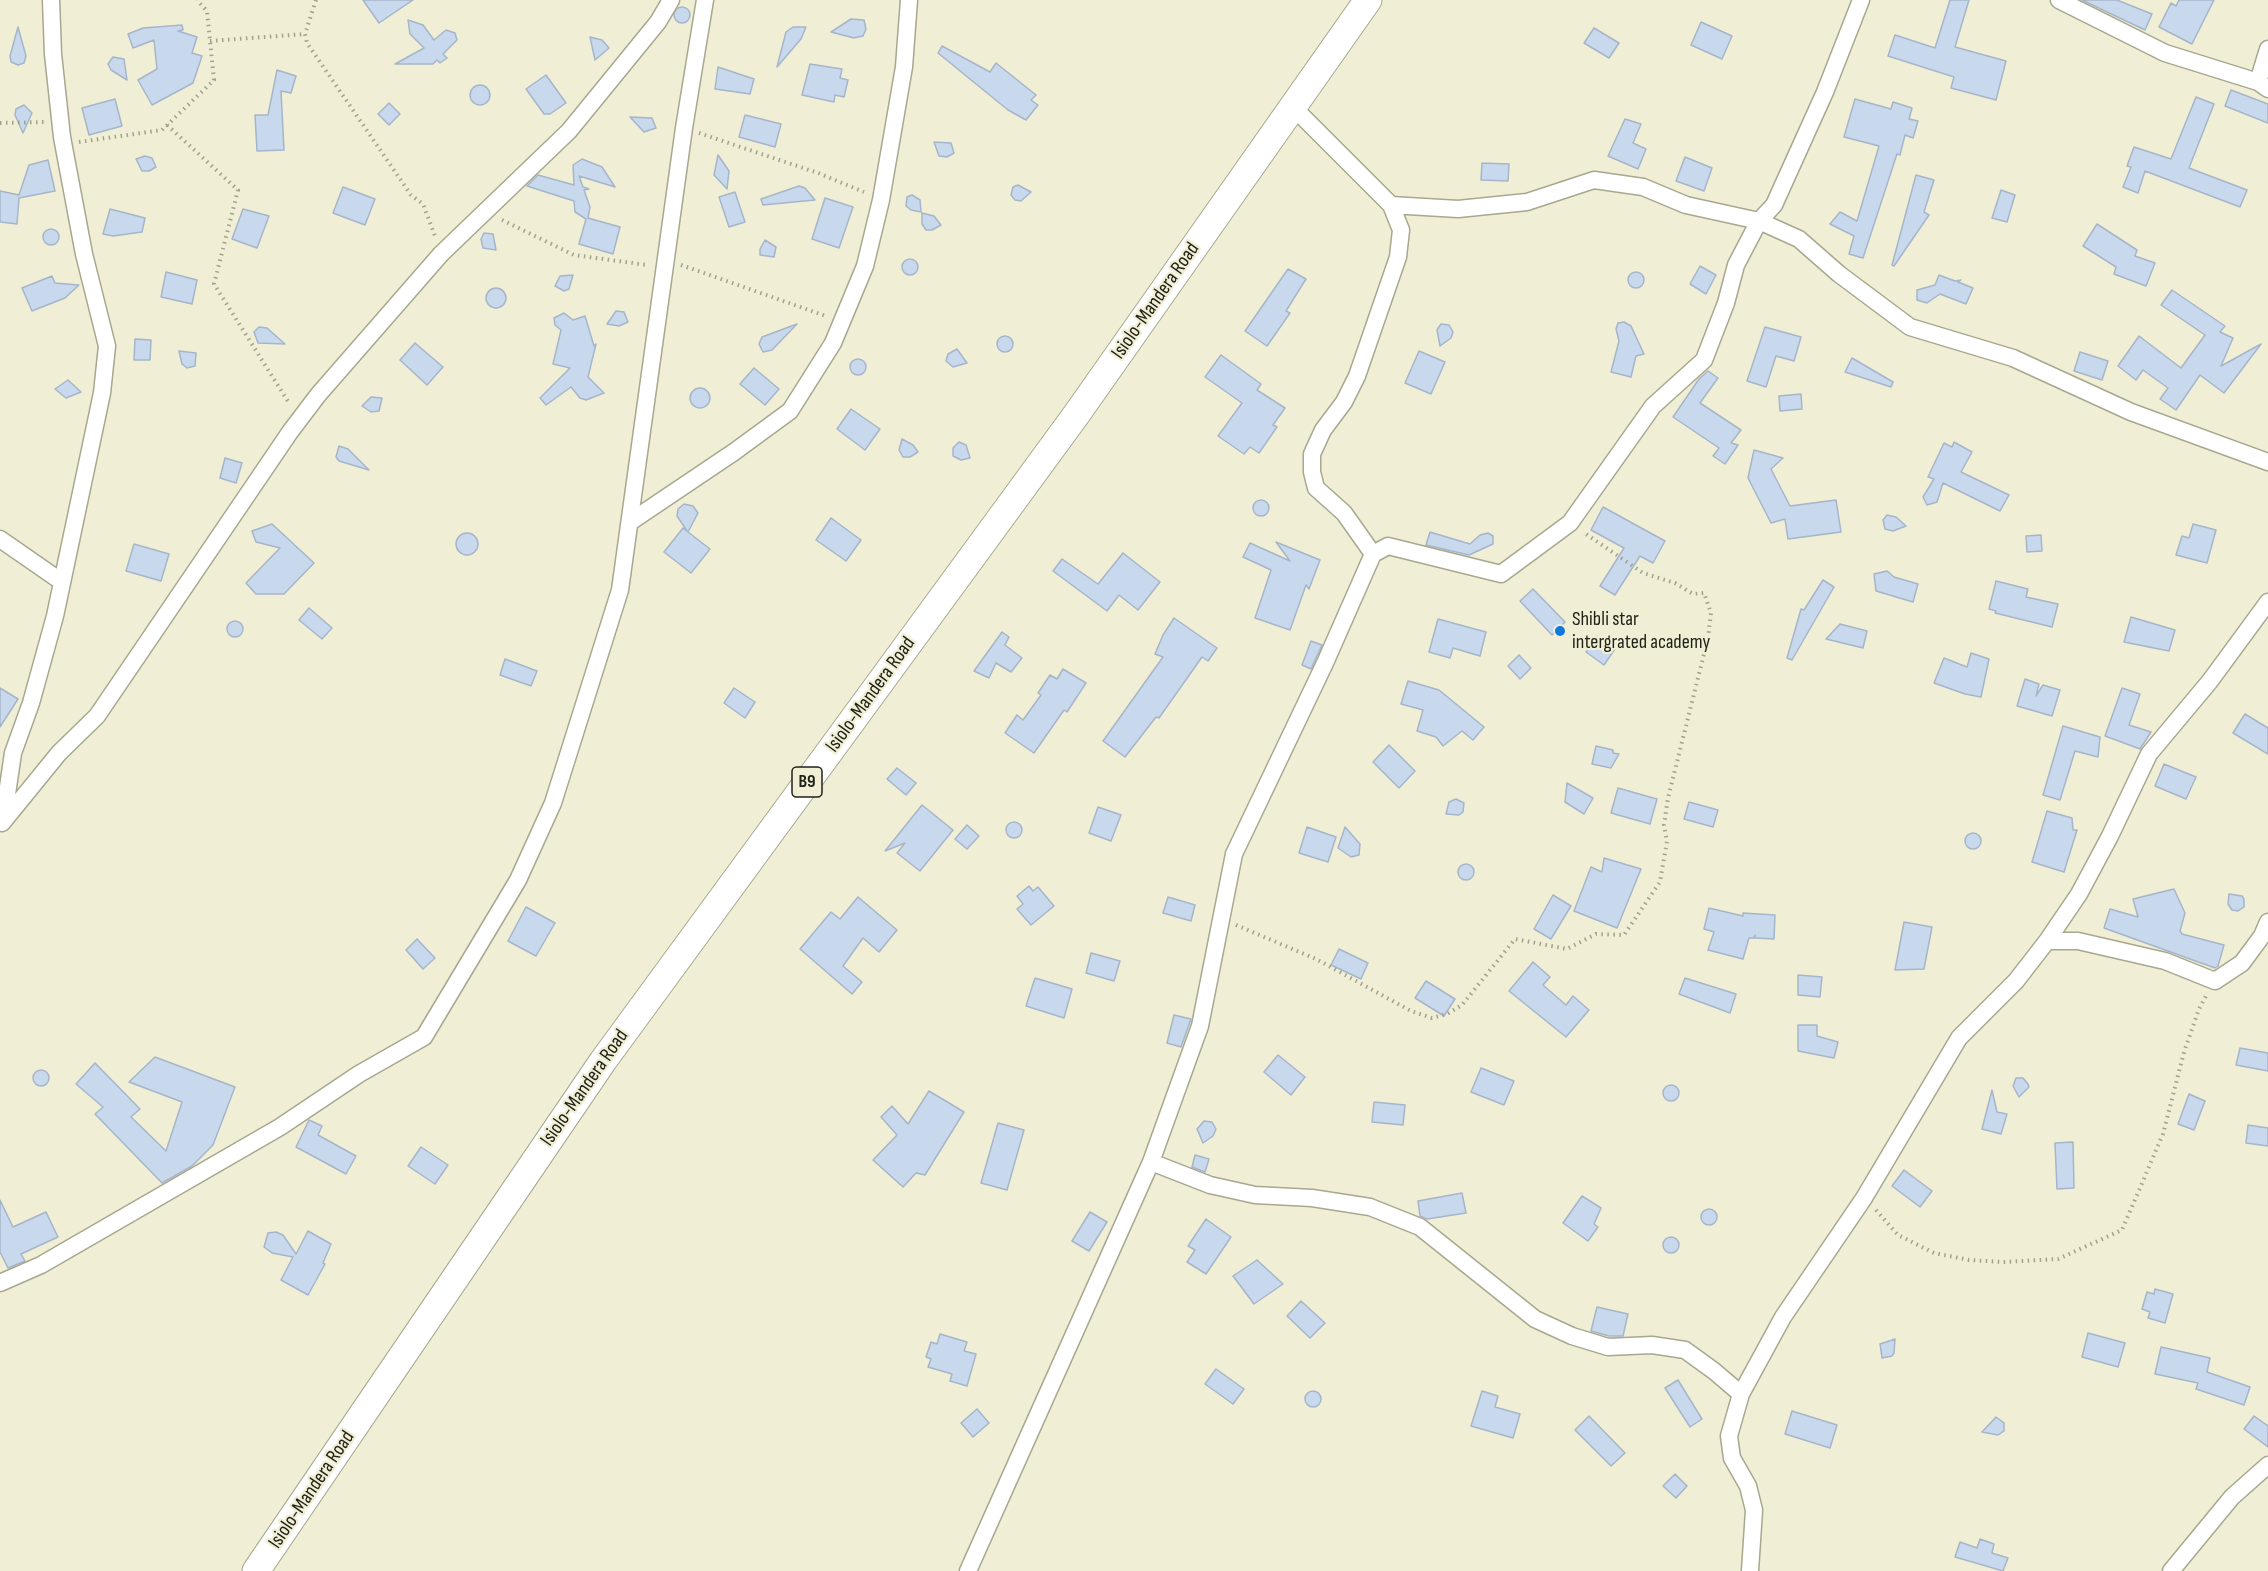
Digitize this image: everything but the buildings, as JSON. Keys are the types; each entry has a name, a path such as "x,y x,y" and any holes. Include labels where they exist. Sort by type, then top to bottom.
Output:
{"highway":[{"name":"Isiolo-Mandera Road","path":"256,1571 603,1061 1076,415 1368,0"}],"street":[{"path":"1,825 13,753 31,703 62,582 102,393 107,346 84,254 64,144 51,0"},
{"path":"1,825 60,753 97,716 299,419 441,254 569,131 658,22 671,0"},
{"path":"0,1283 41,1265 270,1133 359,1074 424,1037 518,880 553,803 620,590 684,128 705,0"},
{"path":"630,522 790,411 833,343 865,266 881,200 904,67 909,0"},
{"path":"968,1571 1152,1161 1200,1026 1219,916 1234,854 1325,663 1373,554 1388,546 1501,574 1570,523 1653,406 1704,360 1726,303 1736,265 1759,220 1774,205 1829,82 1861,0"},
{"path":"2059,0 2165,53 2263,86 2268,49"},
{"path":"1293,107 1391,205 1401,230 1398,257 1357,376 1344,402 1323,429 1312,454 1312,472 1316,488 1344,513 1373,554"},
{"path":"1391,205 1458,209 1527,202 1594,180 1643,187 1686,205 1759,220 1799,238 1839,274 1910,327 2013,358 2131,412 2268,462"},
{"path":"0,539 62,582"},
{"path":"1750,1571 1754,1510 1748,1486 1732,1458 1729,1436 1740,1394 1783,1317 1864,1198 1959,1038 2016,981 2047,941 2079,894 2110,837 2149,754 2210,681 2268,602"},
{"path":"2047,941 2078,942 2165,962 2215,981 2242,963 2262,936 2268,922"},
{"path":"1152,1161 1210,1185 1232,1190 1255,1195 1312,1198 1380,1211 1420,1227 1534,1319 1572,1336 1608,1347 1652,1345 1685,1350 1740,1394"},
{"path":"2171,1571 2232,1497 2268,1465"}],"path":[{"path":"64,144 162,130 214,80 207,11 197,0"},
{"path":"316,0 305,34 307,43 411,195 423,204 441,254"},
{"path":"210,41 305,34"},
{"path":"0,123 61,121"},
{"path":"167,125 238,190 214,284 299,419"},
{"path":"684,128 818,173 881,200"},
{"path":"485,212 574,255 665,264 840,322"},
{"path":"1219,916 1250,932 1316,959 1411,1011 1432,1018 1448,1014 1462,1005 1515,939 1567,949 1596,934 1624,934 1660,882 1667,841 1664,825 1668,798 1708,638 1711,613 1704,593 1693,594 1675,583 1643,573 1570,523"},
{"path":"1864,1198 1898,1235 1934,1253 1969,1260 2003,1262 2058,1259 2122,1230 2163,1134 2184,1052 2199,1009 2215,981"}],"place":[{"name":"Shibli star intergrated academy","path":"1560,631"}]}
